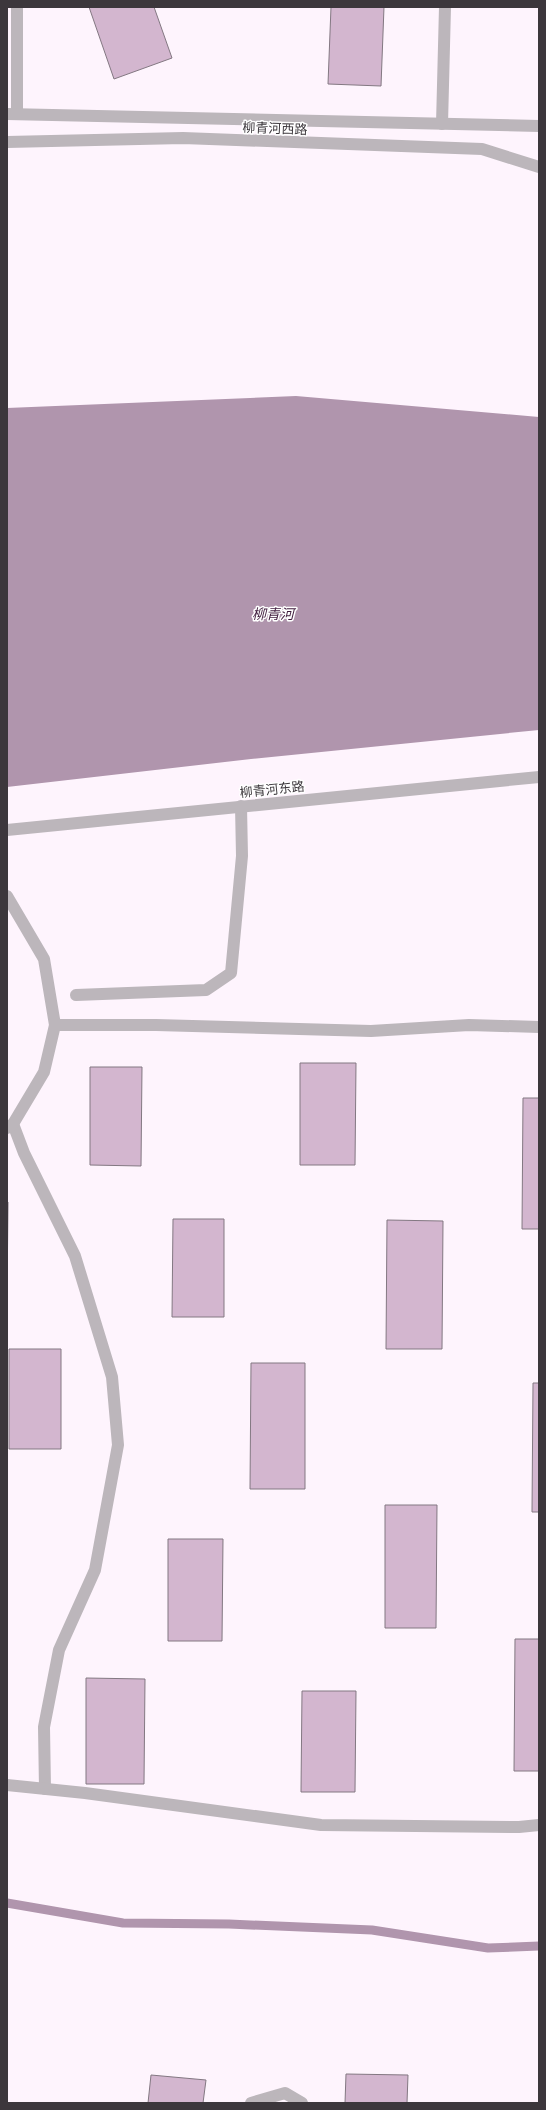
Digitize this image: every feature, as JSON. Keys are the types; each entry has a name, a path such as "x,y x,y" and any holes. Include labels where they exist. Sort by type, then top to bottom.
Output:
{"street":[{"path":"17,7 12,114 539,126"},
{"path":"442,124 445,7"},
{"name":"柳青河西路","path":"7,142 183,138 482,149 539,167"},
{"name":"柳青河东路","path":"7,830 539,777"},
{"path":"76,995 206,990 231,973 242,856 241,806"},
{"path":"7,896 44,959 55,1025 44,1072 10,1126 75,1256 112,1377 118,1445 95,1570 59,1650 44,1727 45,1789"},
{"path":"55,1025 156,1025 371,1031 469,1025 539,1027"},
{"path":"7,1785 321,1825 518,1827 539,1825"},
{"path":"252,2103 285,2093 302,2103"}],"water":[{"name":"柳青河","path":"296,396 539,417 539,730 251,759 7,787 7,408"}],"building":[{"path":"89,7 154,7 172,58 114,79"},
{"path":"331,7 384,7 381,86 328,84"},
{"path":"300,1063 356,1063 355,1165 300,1165"},
{"path":"90,1067 142,1067 141,1166 90,1165"},
{"path":"523,1098 539,1098 539,1229 522,1229"},
{"path":"7,1202 8,1202 7,1300"},
{"path":"173,1219 224,1219 224,1317 172,1317"},
{"path":"387,1220 443,1221 442,1349 386,1349"},
{"path":"9,1349 61,1349 61,1449 9,1449"},
{"path":"251,1363 305,1363 305,1489 250,1489"},
{"path":"533,1383 539,1383 539,1512 532,1512"},
{"path":"385,1505 437,1505 436,1628 385,1628"},
{"path":"168,1539 223,1539 222,1641 168,1641"},
{"path":"515,1639 539,1639 539,1771 514,1771"},
{"path":"86,1678 145,1679 144,1784 86,1784"},
{"path":"302,1691 356,1691 355,1792 301,1792"},
{"path":"346,2074 408,2075 407,2103 345,2103"},
{"path":"151,2075 206,2080 203,2103 148,2103"}],"waterway":[{"path":"7,1903 123,1923 229,1924 372,1930 488,1948 539,1946"}]}
